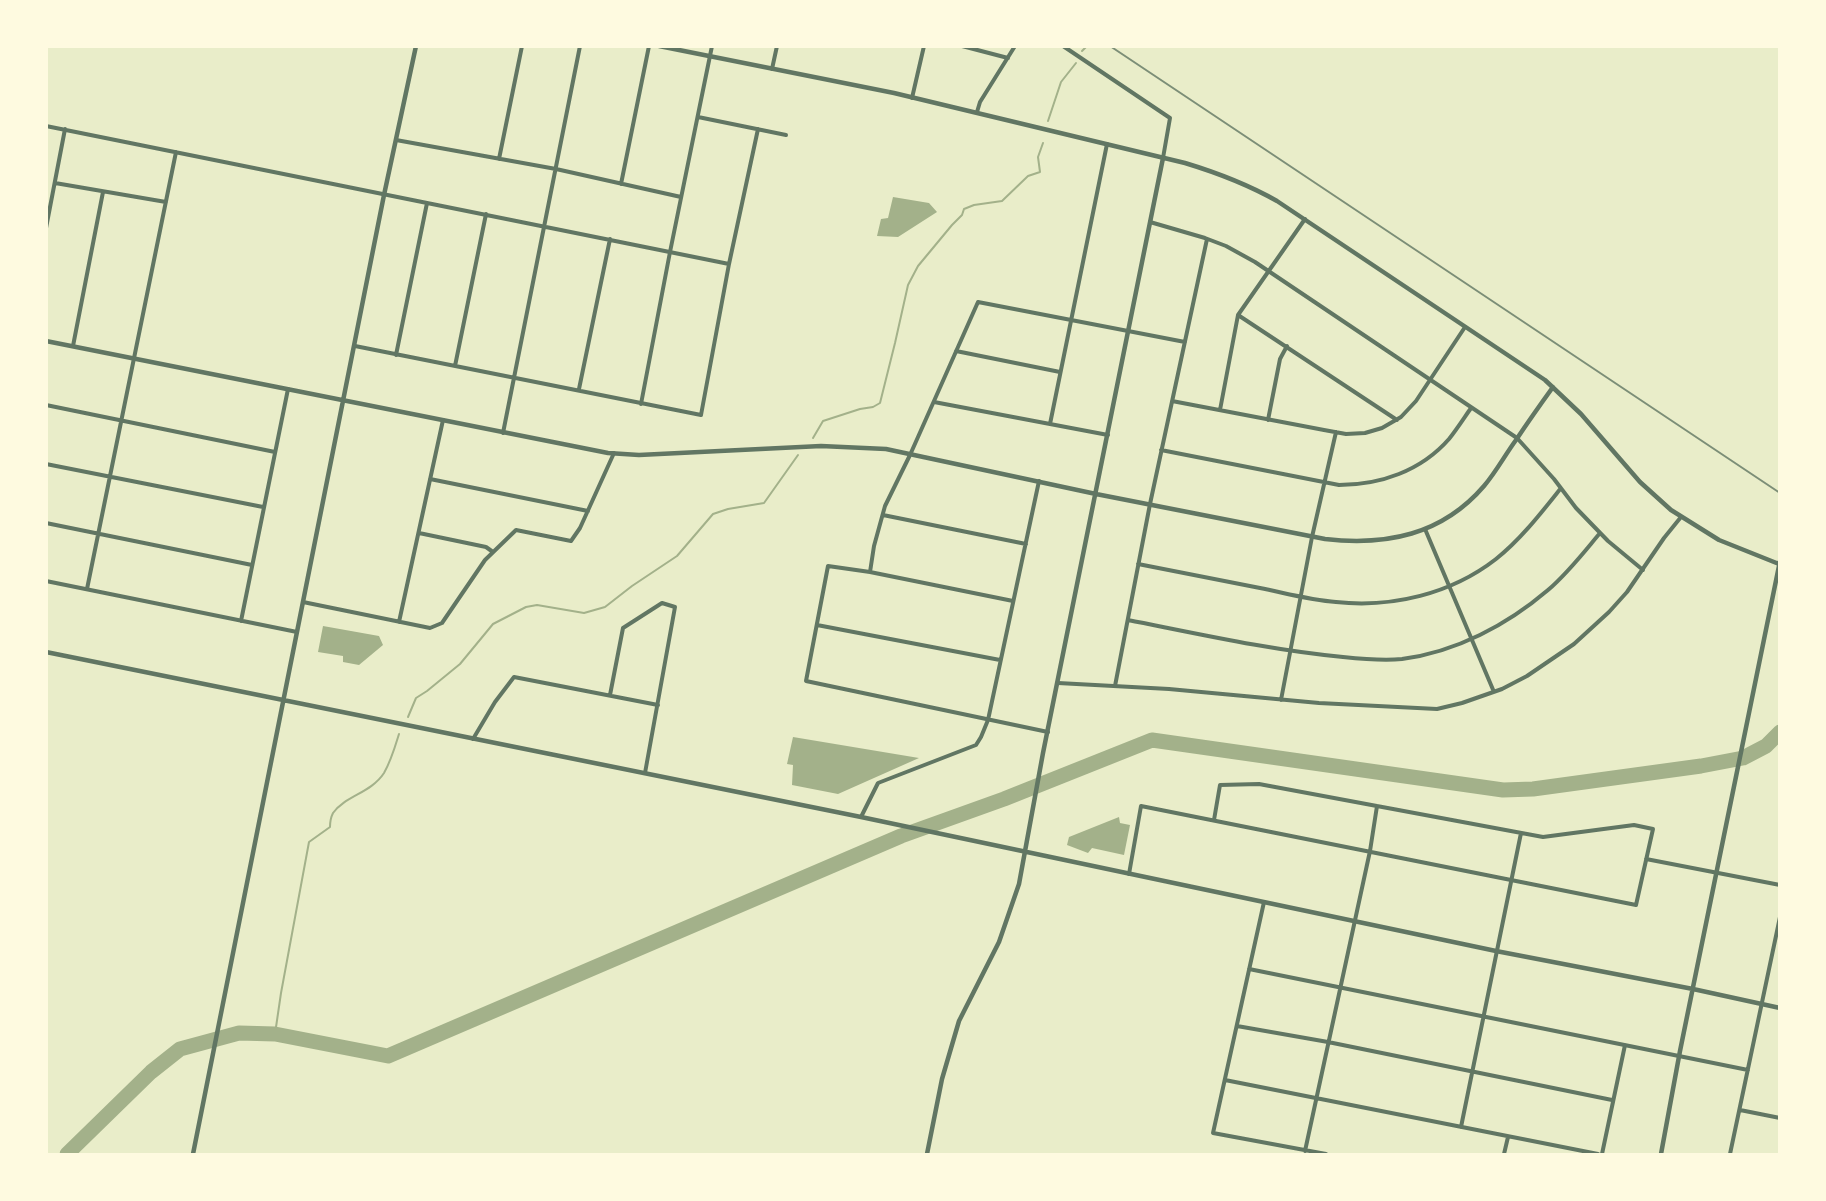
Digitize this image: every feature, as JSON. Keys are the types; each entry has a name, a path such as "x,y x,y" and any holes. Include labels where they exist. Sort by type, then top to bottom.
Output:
{"street":[{"path":"193,1155 384,195 416,46"},
{"path":"499,159 522,46"},
{"path":"504,433 580,46"},
{"path":"621,184 649,46"},
{"path":"659,46 977,112 1163,158 1239,181 1305,219 1545,380 1581,414 1640,482 1681,517 1719,540 1779,562 1661,1155"},
{"path":"641,404 712,46"},
{"path":"772,70 777,46"},
{"path":"912,98 924,46"},
{"path":"962,46 1008,58"},
{"path":"977,112 980,102 1015,46"},
{"path":"927,1155 942,1079 959,1021 999,942 1019,884 1170,118 1063,46"},
{"path":"698,117 786,135"},
{"path":"46,126 729,264"},
{"path":"46,228 65,129"},
{"path":"355,346 701,415 729,264 758,129"},
{"path":"396,140 556,169 681,197"},
{"path":"1050,423 1107,144"},
{"path":"87,590 176,152"},
{"path":"55,183 166,202"},
{"path":"72,346 103,192"},
{"path":"396,355 427,203"},
{"path":"455,366 486,214"},
{"path":"1220,410 1238,315 1305,219"},
{"path":"1150,222 1207,238 1226,246 1517,438 1576,508 1642,570"},
{"path":"1115,686 1161,450 1207,238"},
{"path":"579,389 610,239"},
{"path":"870,572 883,515 894,485 910,455 978,302 1185,342"},
{"path":"1238,315 1397,420"},
{"path":"1172,401 1346,434 1365,434 1397,420 1416,401 1465,327"},
{"path":"46,341 614,453 639,455 821,446 886,449 1096,494 1312,537 1348,542 1401,538 1446,518 1476,495 1491,477 1553,387"},
{"path":"1268,420 1280,359 1287,346"},
{"path":"956,351 1060,372"},
{"path":"241,621 288,389"},
{"path":"934,402 1108,435"},
{"path":"46,405 275,452"},
{"path":"1161,450 1339,485 1356,485 1377,482 1423,462 1443,446 1471,408"},
{"path":"399,622 443,420"},
{"path":"1281,700 1312,537 1336,432"},
{"path":"303,602 430,628 442,623 479,568 516,530 571,541 580,528 614,453"},
{"path":"46,464 264,507"},
{"path":"430,479 588,511"},
{"path":"861,818 878,783 976,745 981,737 987,720 1039,481"},
{"path":"1138,564 1341,603 1381,603 1414,597 1449,586 1485,567 1503,553 1539,516 1561,488"},
{"path":"883,515 1026,544"},
{"path":"1058,683 1437,709 1471,700 1494,692 1527,675 1574,644 1627,592 1681,517"},
{"path":"46,523 252,565"},
{"path":"1425,529 1494,692"},
{"path":"419,533 486,547 493,552"},
{"path":"1128,620 1290,652 1354,659 1392,660 1430,653 1471,639 1512,617 1543,594 1565,573 1600,533"},
{"path":"1013,601 870,572 828,566 806,681 1048,732"},
{"path":"46,581 297,632"},
{"path":"610,696 623,628 662,603 675,607 645,774"},
{"path":"817,625 1000,660"},
{"path":"46,652 284,699 1779,1008"},
{"path":"472,739 514,677 658,705"},
{"path":"1129,874 1142,806 1636,905 1653,829 1634,825 1543,837 1259,784 1220,785 1214,820"},
{"path":"1305,1150 1370,851 1377,806"},
{"path":"1461,1127 1521,833"},
{"path":"1646,859 1779,885"},
{"path":"1264,902 1213,1133 1326,1155"},
{"path":"1730,1155 1777,942 1779,917"},
{"path":"1249,969 1748,1070"},
{"path":"1237,1026 1328,1042 1612,1100"},
{"path":"1225,1080 1600,1155 1625,1046"},
{"path":"1740,1110 1779,1118"},
{"path":"1504,1155 1508,1137"}],"shaded area":[{"path":"893,197 929,203 937,212 898,237 877,236 881,219 888,218"},
{"path":"323,626 379,636 383,645 359,665 343,662 343,656 318,652"},
{"path":"793,737 919,758 838,794 792,785 793,765 787,764"},
{"path":"1119,817 1120,823 1130,825 1124,855 1092,848 1088,853 1067,845 1069,837"}],"waterway":[{"path":"1082,51 1087,46"},
{"path":"1048,121 1061,82 1076,63"},
{"path":"813,438 823,421 880,403 908,285 918,266 962,215 964,209 974,205 1002,201 1028,176 1040,172 1038,157 1043,143"},
{"path":"408,717 416,698 460,664 493,624 526,607 537,605 584,613 605,607 677,556 713,514 764,503 798,455"},
{"path":"67,1154 151,1072 180,1049 239,1033 275,1034 388,1056 901,836 1004,799 1152,740 1503,790 1533,789 1743,758 1766,746 1780,732"},
{"path":"275,1034 309,842 330,827 332,815 338,807 379,780 389,764 399,734"}],"railway":[{"path":"1110,46 1780,493"}]}
